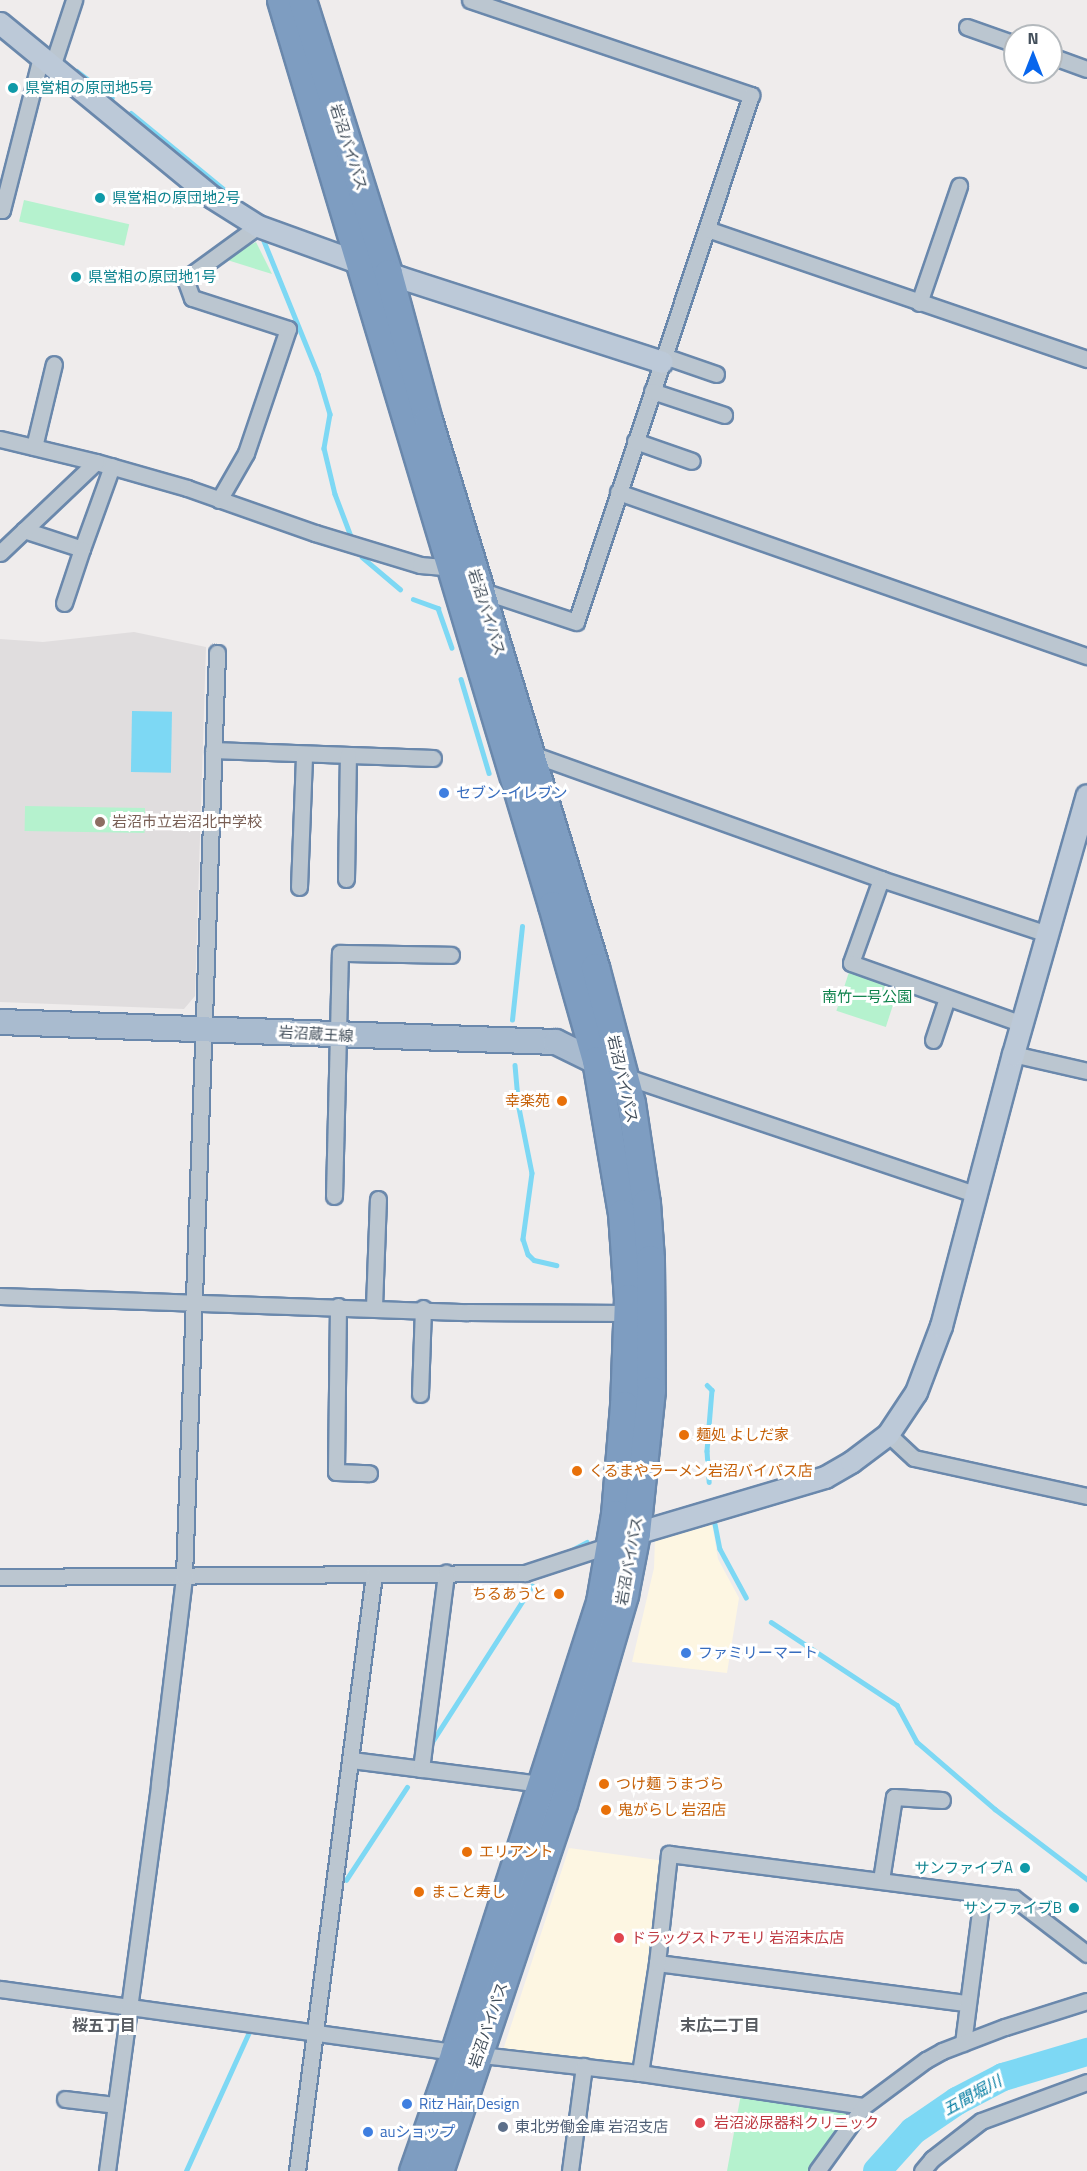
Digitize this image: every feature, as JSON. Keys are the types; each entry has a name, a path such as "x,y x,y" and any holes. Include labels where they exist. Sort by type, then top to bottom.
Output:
{"highway":[{"name":"岩沼バイパス","path":"281,0 452,568 596,1060 622,1213 627,1313 624,1405 610,1545 590,1642 542,1784 467,2053 439,2171"},
{"name":"岩沼バイパス","path":"302,0 388,273 428,420 566,866 631,1103 646,1203 652,1331 651,1390 636,1533 624,1595 591,1715 467,2053 413,2171"}],"main road":[{"name":"岩沼蔵王線","path":"0,1022 556,1042 624,1076"}],"street":[{"path":"0,210 2,210 46,62 74,0"},
{"path":"470,0 751,95 576,622 480,590"},
{"path":"0,23 212,197 258,226 388,273 716,374"},
{"path":"967,27 1003,40"},
{"path":"1063,60 1087,69"},
{"path":"919,303 959,186"},
{"path":"219,500 246,453 288,329 192,298 185,279 258,226"},
{"path":"706,229 1087,359"},
{"path":"34,447 54,364"},
{"path":"652,391 724,415"},
{"path":"0,439 112,466 420,565 452,568"},
{"path":"635,441 692,461"},
{"path":"0,554 96,462"},
{"path":"64,603 112,466"},
{"path":"618,492 1087,656"},
{"path":"24,530 82,549"},
{"path":"107,2171 159,1784 184,1576 217,653"},
{"path":"213,750 433,758"},
{"path":"299,887 304,754"},
{"path":"532,754 881,879 1047,934"},
{"path":"346,879 348,755"},
{"path":"0,1577 525,1573 610,1545 636,1533 825,1477 851,1462 888,1434 916,1392 941,1326 1013,1054 1087,795"},
{"path":"881,879 851,963 1022,1024"},
{"path":"334,1196 340,953 451,955"},
{"path":"933,1040 947,998"},
{"path":"1013,1054 1087,1071"},
{"path":"624,1076 977,1195"},
{"path":"374,1307 378,1199"},
{"path":"0,1296 423,1308 509,1313 627,1313"},
{"path":"339,1306 336,1472 369,1473"},
{"path":"420,1395 423,1308"},
{"path":"888,1434 914,1458 1087,1496"},
{"path":"421,1769 446,1573"},
{"path":"297,2171 317,2031 374,1574"},
{"path":"351,1760 542,1784"},
{"path":"881,1880 894,1797 942,1800"},
{"path":"640,2073 657,1963 669,1854 881,1880 982,1896 1014,1898 1087,1954"},
{"path":"963,2043 982,1896"},
{"path":"657,1963 967,2003"},
{"path":"0,1989 467,2053 640,2073 864,2106"},
{"path":"817,2171 864,2106 913,2068 942,2050 1087,2001"},
{"path":"570,2171 584,2066"},
{"path":"922,2171 932,2159 981,2121 1087,2082"},
{"path":"65,2099 116,2105"}],"shaded area":[{"name":"岩沼市立岩沼北中学校","path":"134,632 206,647 195,996 184,1009 0,1002 0,639 43,642"},
{"path":"712,1524 718,1559 739,1598 727,1673 632,1662 654,1568 655,1538"},
{"path":"569,1848 665,1861 639,2057 634,2065 503,2050"}],"green space":[{"path":"24,200 129,224 124,246 19,221"},
{"path":"256,242 272,274 224,259"},
{"path":"25,806 145,808 145,833 25,831"},
{"name":"南竹一号公園","path":"850,969 899,985 886,1027 836,1011"},
{"path":"741,2094 855,2108 809,2171 727,2171"}],"water":[{"path":"132,711 172,712 171,773 131,772"}],"waterway":[{"path":"77,71 112,98"},
{"path":"131,113 238,201"},
{"path":"264,241 318,374 330,414 324,448 335,494 352,539"},
{"path":"362,557 400,589"},
{"path":"413,599 438,608 452,648"},
{"path":"461,679 489,773"},
{"path":"512,1020 522,927"},
{"path":"515,1065 518,1103 532,1173 523,1239 528,1254 534,1260 556,1265"},
{"path":"707,1385 712,1390 707,1451 709,1482"},
{"path":"715,1524 720,1549 746,1597"},
{"path":"568,1552 587,1542"},
{"path":"430,1745 532,1586"},
{"path":"771,1622 897,1705 917,1742 995,1809 1087,1879"},
{"path":"346,1880 407,1787"},
{"path":"186,2171 249,2032"},
{"name":"五間堀川","path":"877,2171 913,2131 957,2101 1003,2077 1087,2052"}],"place":[{"name":"県営相の原団地5号","path":"13,88"},
{"name":"県営相の原団地2号","path":"100,198"},
{"name":"県営相の原団地1号","path":"76,277"},
{"name":"セブン-イレブン","path":"444,793"},
{"name":"岩沼市立岩沼北中学校","path":"100,822"},
{"name":"幸楽苑","path":"562,1101"},
{"name":"麺処 よしだ家","path":"684,1435"},
{"name":"くるまやラーメン岩沼バイパス店","path":"577,1471"},
{"name":"ちるあうと","path":"559,1594"},
{"name":"ファミリーマート","path":"686,1653"},
{"name":"つけ麺 うまづら","path":"604,1784"},
{"name":"鬼がらし 岩沼店","path":"606,1810"},
{"name":"エリアント","path":"467,1852"},
{"name":"サンファイブA","path":"1025,1868"},
{"name":"まこと寿し","path":"419,1892"},
{"name":"サンファイブB","path":"1074,1908"},
{"name":"ドラッグストアモリ 岩沼末広店","path":"619,1938"},
{"name":"Ritz Hair Design","path":"407,2104"},
{"name":"岩沼泌尿器科クリニック","path":"700,2123"},
{"name":"東北労働金庫 岩沼支店","path":"503,2127"},
{"name":"auショップ","path":"368,2132"}],"district":[{"name":"桜五丁目","path":"104,2025"},
{"name":"末広二丁目","path":"720,2025"}]}
